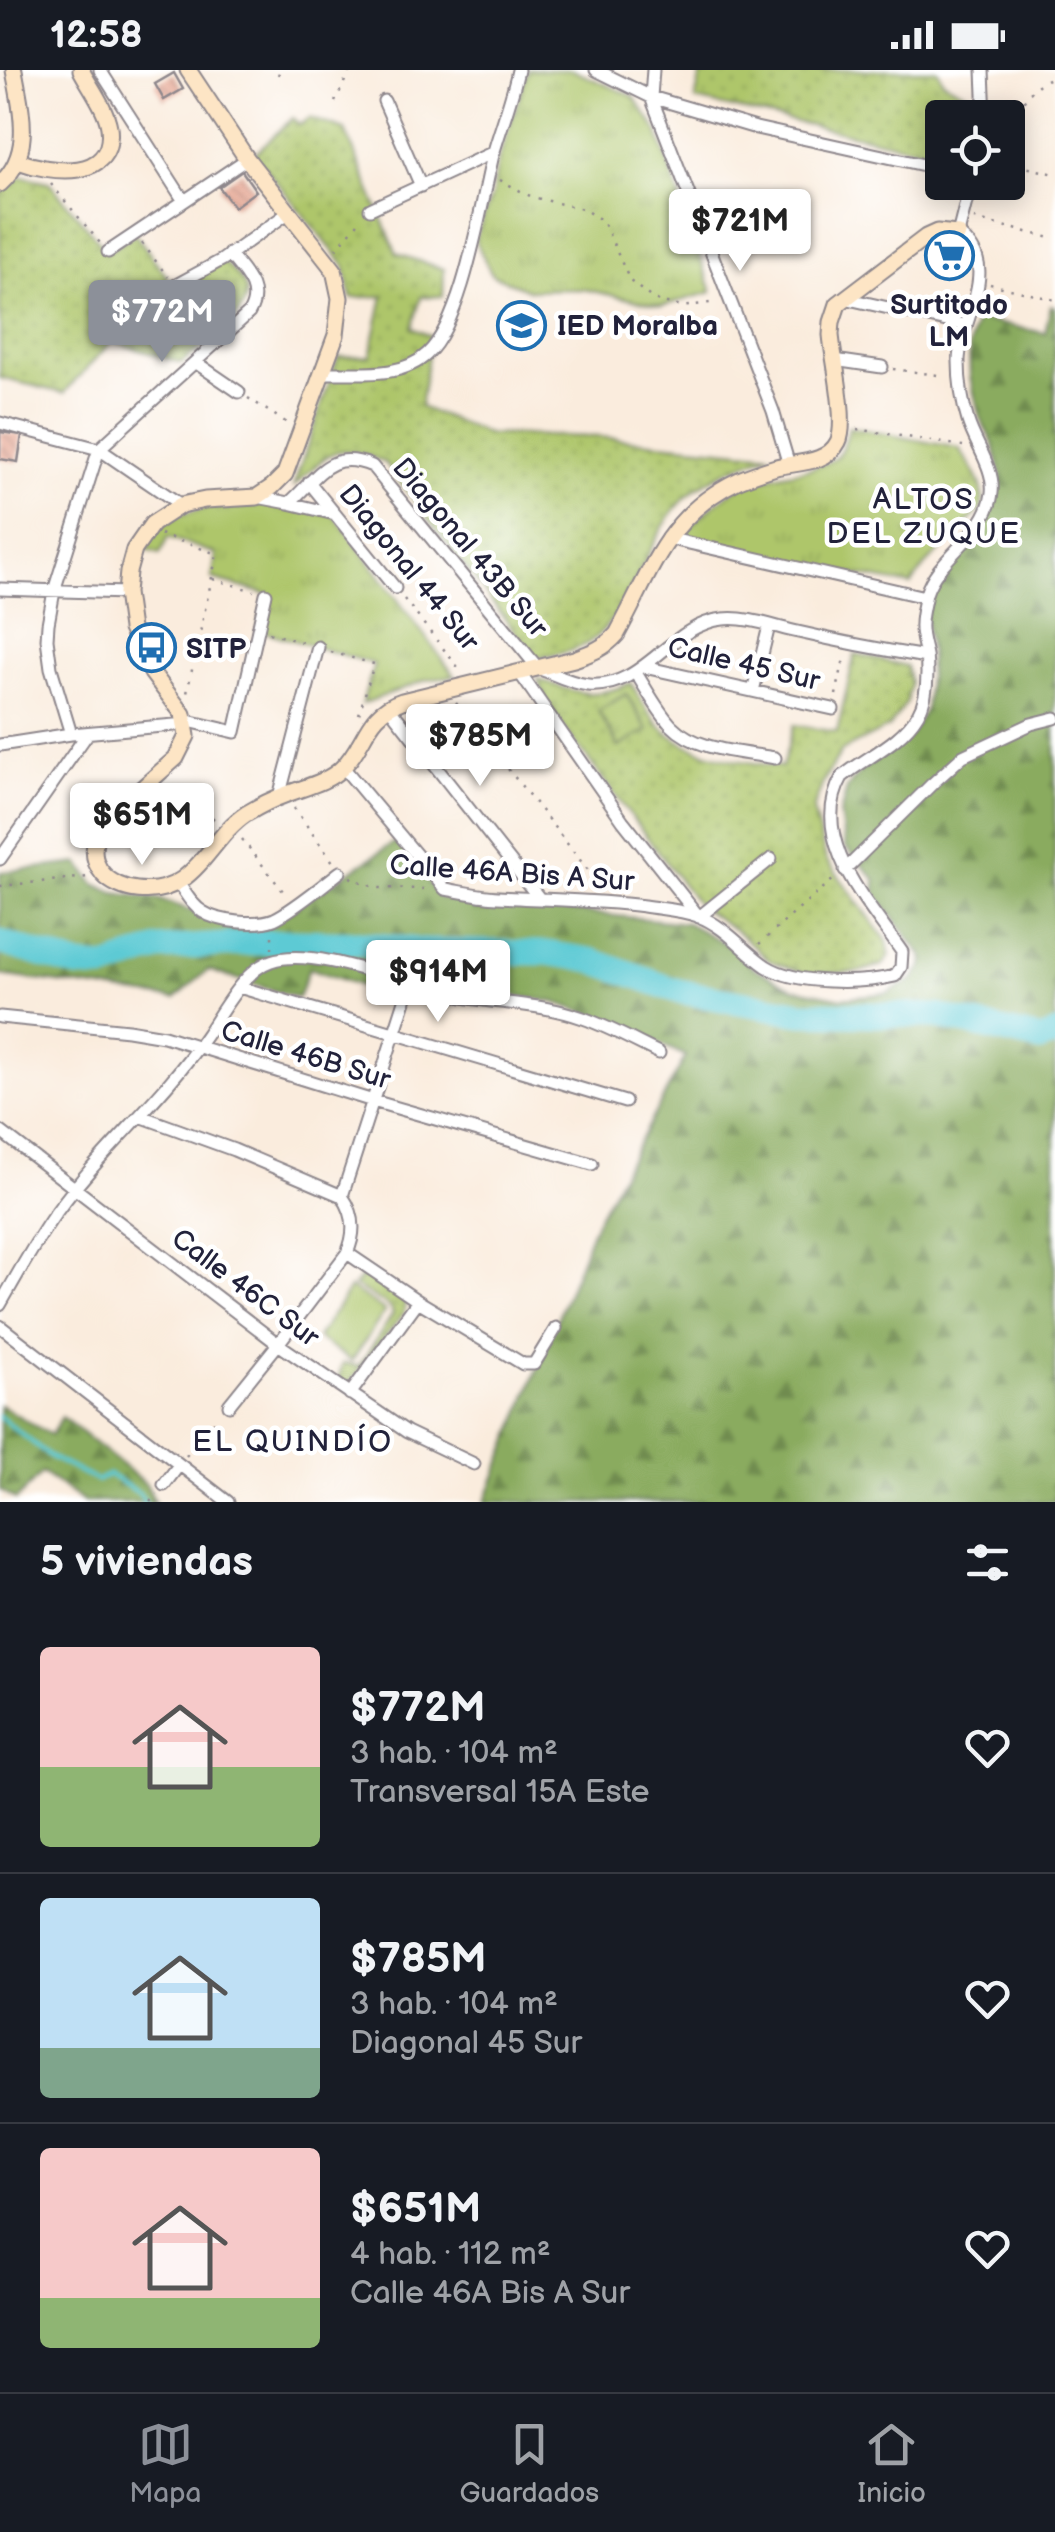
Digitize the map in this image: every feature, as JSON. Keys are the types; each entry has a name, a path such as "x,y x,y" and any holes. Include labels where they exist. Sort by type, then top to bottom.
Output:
{"street":[{"path":"0,184 18,161 22,130 14,70"},
{"path":"18,161 63,172 94,164 103,154 108,143 108,123 81,70"},
{"path":"100,70 184,201"},
{"path":"188,70 247,160 337,278 340,308 324,373 284,474 256,497"},
{"path":"324,373 404,368 426,355 445,328 463,280 518,70"},
{"path":"596,70 652,97 756,128 925,165"},
{"path":"652,70 652,97 773,411 789,465"},
{"path":"983,70 985,100"},
{"path":"384,101 421,186"},
{"path":"370,208 494,152"},
{"path":"108,252 247,160"},
{"path":"958,234 966,200"},
{"path":"174,286 230,254 288,212"},
{"path":"336,514 256,497 204,500 161,517 139,541 130,560 126,593 131,629 152,673 184,719 185,742 176,758 99,830 94,853 104,876 138,890 177,882 204,860 242,817 343,768 376,717 388,706 574,659 609,644 656,556 693,511 719,492 757,473 813,461 838,444 842,426 832,322 834,310 844,298 926,237 937,232 958,234 976,255 979,282 964,326 959,378 968,421 991,474 993,491 979,524 932,579 920,628 926,685 917,717 836,787 831,817 845,870 963,756 1030,724 1055,718"},
{"path":"70,734 47,639 50,607 99,449 241,321 254,304 254,288 230,254"},
{"path":"844,298 964,326"},
{"path":"834,360 882,367"},
{"path":"195,362 240,392"},
{"path":"0,423 99,449 181,506"},
{"name":"Diagonal 43B Sur","path":"289,503 325,466 345,460 359,460 372,466 538,668"},
{"name":"Diagonal 44 Sur","path":"309,482 395,588"},
{"path":"668,538 926,597"},
{"path":"0,589 126,593"},
{"path":"0,744 184,719 235,732 266,594"},
{"path":"774,758 712,746 680,733 668,722 640,670 664,648 700,625 724,618 926,657"},
{"path":"754,691 768,626"},
{"path":"281,796 318,648"},
{"name":"Calle 45 Sur","path":"538,668 589,685 604,685 640,670 833,708"},
{"path":"519,672 623,821 699,917 771,859"},
{"path":"388,706 538,898"},
{"path":"0,860 88,732"},
{"path":"343,768 444,890"},
{"name":"Calle 46A Bis A Sur","path":"444,890 495,897 613,902 676,911 720,927 768,967 823,982 894,976 902,952 845,870"},
{"path":"177,882 204,914 252,922 272,920 340,872"},
{"path":"0,1304 52,1217 199,1046 239,988 272,954 337,963 462,997 564,1012 602,1025 658,1053"},
{"path":"342,1196 410,985"},
{"path":"239,988 626,1102"},
{"name":"Calle 46B Sur","path":"0,1017 164,1036 592,1164"},
{"path":"140,1116 234,1150 342,1196 353,1219 347,1253 229,1405"},
{"name":"Calle 46C Sur","path":"0,1132 278,1344 408,1432 474,1464"},
{"path":"347,1253 522,1364 534,1364 556,1328"},
{"path":"350,1394 418,1300"},
{"path":"0,1326 228,1502"},
{"path":"164,1485 179,1465"}],"path":[{"path":"335,102 350,70"},
{"path":"1025,102 1036,85 1055,77"},
{"path":"1025,167 1055,174"},
{"path":"36,168 108,252"},
{"path":"489,175 532,197 584,209 603,221 630,281 653,299 680,307 728,299"},
{"path":"327,260 370,208"},
{"path":"962,216 1055,239"},
{"path":"135,234 174,286"},
{"path":"979,282 1055,300"},
{"path":"882,367 959,378"},
{"path":"240,392 301,432"},
{"path":"842,426 979,449"},
{"path":"148,530 217,554 184,719"},
{"path":"212,579 266,594"},
{"name":"Diagonal 44 Sur","path":"395,588 471,684"},
{"path":"833,708 847,643"},
{"path":"446,690 613,902"},
{"path":"281,796 340,872"},
{"path":"232,826 294,905"},
{"path":"750,951 845,870"},
{"name":"Calle 46A Bis A Sur","path":"340,872 376,888 444,890"},
{"path":"0,886 104,876"},
{"path":"272,934 272,954"},
{"path":"179,1465 229,1405"}],"green space":[{"path":"528,70 572,70 633,96 657,130 712,292 662,306 583,289 528,290 492,275 475,240"},
{"path":"702,70 938,70 943,81 967,94 966,100 925,100 925,150 695,100"},
{"path":"293,118 300,125 310,118 345,130 397,254 444,269 443,296 421,297 412,328 431,336 420,407 488,434 600,437 771,454 720,474 677,507 615,615 588,643 536,659 385,463 354,452 334,453 293,487 338,357 370,356 383,296 351,298 345,266 254,154"},
{"path":"22,176 49,182 107,251 135,234 174,286 222,260 244,285 242,307 225,328 181,363 112,341 64,393 0,378 0,193"},
{"path":"1051,306 1055,307 1055,1502 485,1502 596,1221 686,1056 613,1022 554,1002 381,967 370,989 309,968 298,998 208,970 175,999 0,975 0,872 79,863 95,884 115,893 158,899 257,932 397,841 440,898 687,923 728,945 754,968 793,988 842,998 888,993 912,980 923,966 922,956 876,894 875,879 845,847 840,814 847,788 862,770 907,738 925,711 930,655 925,614 936,581 971,546 993,510 1001,476 970,377 969,347 976,319 1045,333"},
{"path":"849,427 959,448 980,485 981,509 911,585 681,536 741,486 830,461 841,450"},
{"path":"275,502 334,515 455,676 426,680 362,704 374,664 258,630 266,594 212,579 216,554 168,537 160,554 144,549 158,527 179,515 211,507"},
{"path":"855,654 906,666 910,683 907,702 889,727 842,751 824,780 813,810 826,859 887,941 890,956 883,965 859,972 807,974 770,961 739,933 699,906 547,705 538,679 584,693 606,692 631,683 658,723 681,742 723,757 782,767 794,725 837,732"},
{"path":"626,694 648,730 619,747 598,711"},
{"path":"365,1273 405,1301 404,1313 351,1381 345,1383 338,1379 343,1363 359,1366 393,1314 390,1307 354,1286"},
{"path":"350,1288 385,1311 352,1361 317,1338"},
{"path":"0,1405 51,1435 62,1417 146,1484 155,1502 84,1502 42,1473 16,1500 0,1490"}],"building":[{"path":"174,73 183,89 164,100 155,84"},
{"path":"242,171 256,191 234,207 219,187"},
{"path":"0,432 22,435 18,462 0,459"},
{"path":"184,793 213,818 197,836 169,812"}],"waterway":[{"path":"0,942 77,966 105,968 158,949 290,941 359,943 424,951 547,953 591,960 678,991 801,1013 937,1016 1040,1040 1055,1034"},
{"path":"0,1417 52,1458 97,1481 108,1474 139,1493 145,1502"}],"place":[{"name":"Surtitodo LM","path":"949,256"},
{"name":"IED Moralba","path":"522,325"},
{"name":"SITP","path":"151,648"}],"district":[{"name":"ALTOS DEL ZUQUE","path":"924,516"},
{"name":"EL QUINDÍO","path":"293,1441"}]}
